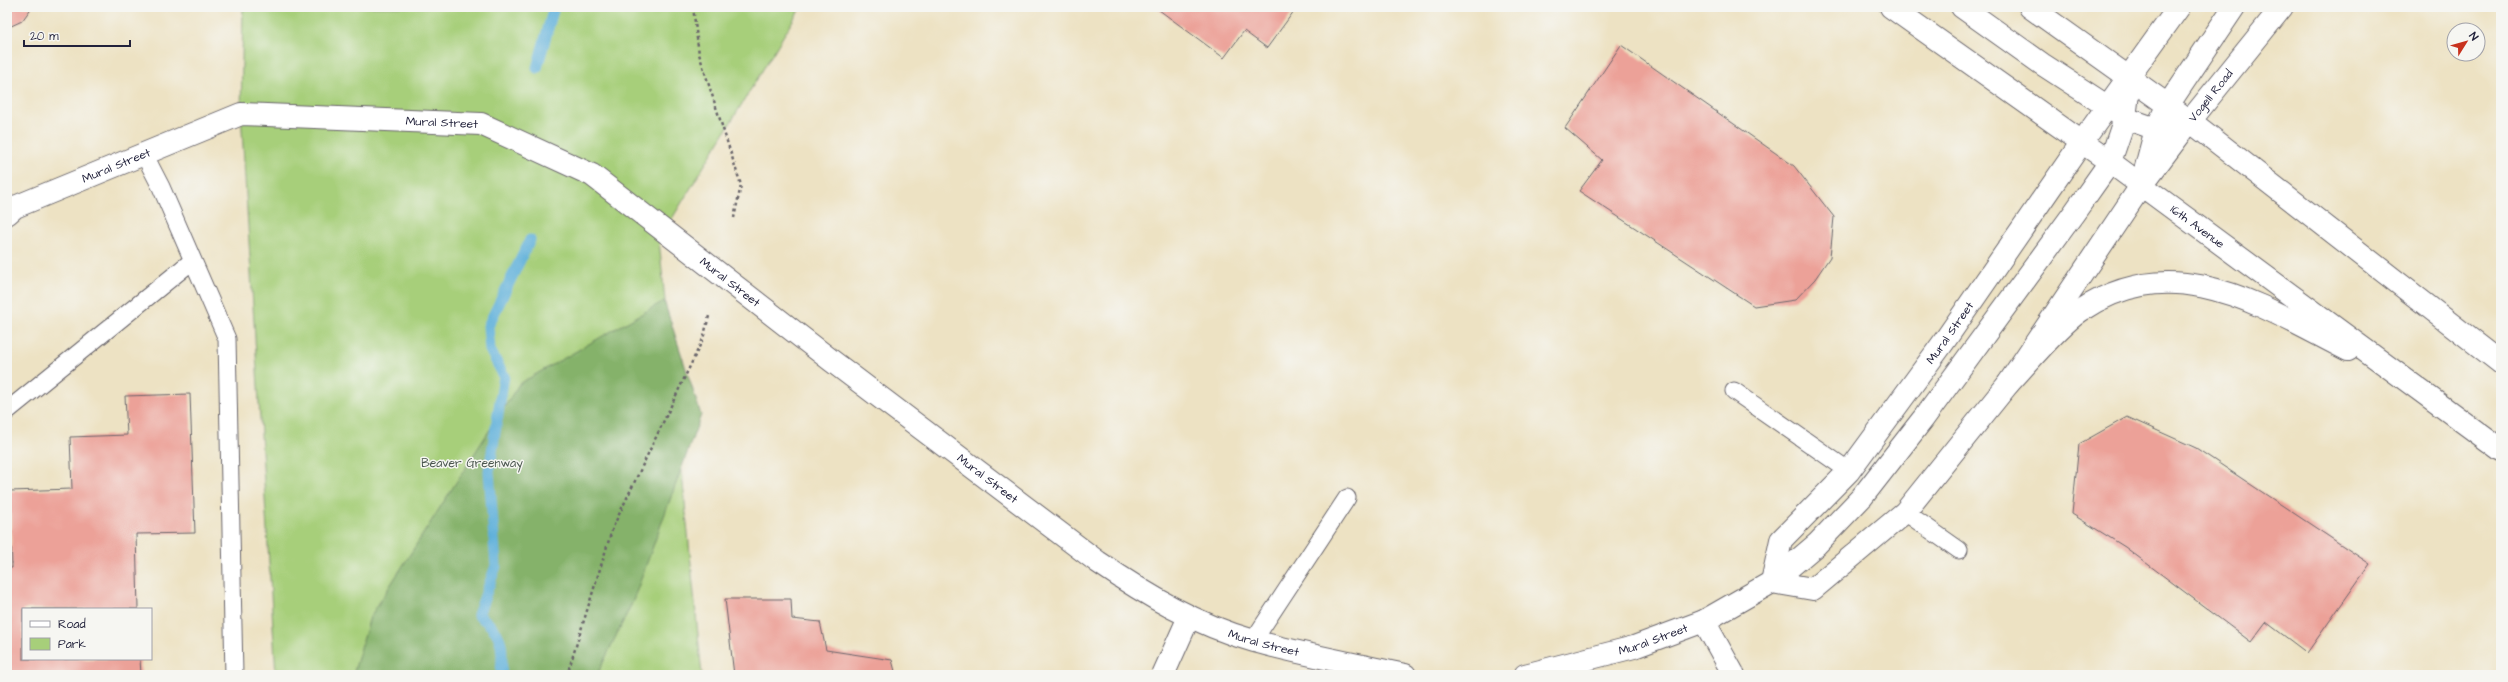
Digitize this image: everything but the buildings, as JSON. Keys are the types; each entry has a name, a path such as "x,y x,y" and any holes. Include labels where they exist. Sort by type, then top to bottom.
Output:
{"street":[{"name":"16th Avenue","path":"1891,7 2110,162 2501,450"},
{"path":"1962,7 2116,114 2156,129 2190,121"},
{"path":"2030,7 2190,121 2501,363"},
{"path":"1772,582 1817,544 1862,497 1942,394 2110,162 2116,114 2130,77 2180,7"},
{"path":"1772,582 1813,589 1905,512 2008,384 2141,186 2156,129 2168,105 2234,7"},
{"name":"Vogell Road","path":"2141,186 2190,121 2282,7"},
{"name":"Mural Street","path":"7,214 15,207 240,114 481,124 592,175 832,361 1098,562 1143,593 1190,617 1253,641 1405,675"},
{"name":"Mural Street","path":"1525,675 1634,647 1704,622 1772,582 1781,540 1849,472 1943,343 2082,142 2116,114"},
{"path":"2008,384 2080,311 2130,287 2157,282 2184,282 2211,287 2249,301 2401,376"},
{"path":"1163,675 1190,617"},
{"path":"1704,622 1734,675"}],"lane":[{"path":"144,154 227,339 234,675"},
{"path":"7,411 192,261"},
{"path":"1734,391 1849,472"},
{"path":"1253,641 1347,498"},
{"path":"1905,512 1958,550"}],"path":[{"path":"693,7 699,54 741,185 734,218"},
{"path":"568,675 613,527 703,339 709,316"}],"green space":[{"name":"Beaver Greenway","path":"243,7 801,7 659,240 702,675 276,675 241,114"},
{"path":"664,301 701,415 633,601 597,675 353,675 370,617 519,384"}],"waterway":[{"path":"537,68 554,7"},
{"path":"501,675 502,655 500,640 487,621 478,615 496,566 489,471 504,376 490,350 488,326 530,240"}]}
